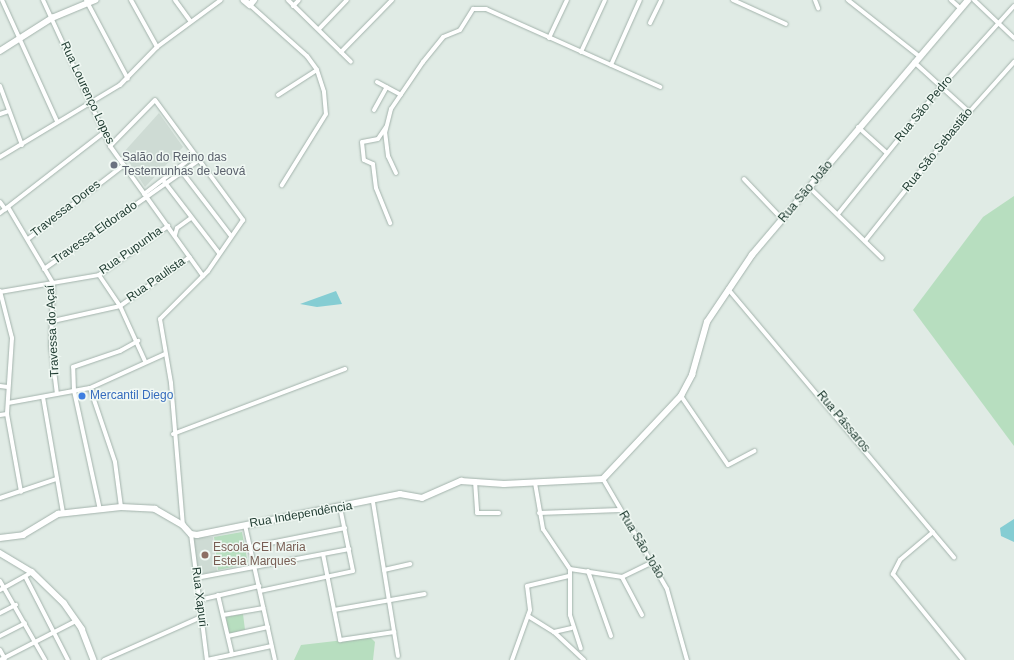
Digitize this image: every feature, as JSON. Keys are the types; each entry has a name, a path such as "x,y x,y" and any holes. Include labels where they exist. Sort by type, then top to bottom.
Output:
{"street":[{"path":"2,0 21,38 57,122"},
{"name":"Rua Lourenço Lopes","path":"43,0 110,146 203,276"},
{"path":"0,51 52,18 94,0"},
{"path":"131,0 157,47"},
{"path":"175,0 190,21"},
{"path":"0,157 22,145 128,78 157,47 190,21 221,0"},
{"path":"244,0 252,2 300,48 317,70 324,92 326,114 282,185"},
{"path":"288,0 351,62"},
{"path":"293,6 299,0"},
{"path":"319,29 347,0"},
{"path":"341,52 392,0"},
{"path":"549,38 567,0"},
{"path":"581,52 605,0"},
{"path":"611,65 640,0"},
{"path":"650,23 661,0"},
{"path":"733,0 786,24"},
{"path":"814,0 818,8"},
{"path":"848,0 919,56"},
{"path":"951,0 960,8"},
{"name":"Rua São João","path":"688,660 667,589 653,562 620,510 603,479 682,396 692,375 707,322 728,289 783,220 811,188 858,127 968,0"},
{"path":"974,0 1014,38"},
{"path":"87,2 128,78"},
{"name":"Rua São Pedro","path":"838,214 886,152 1014,6"},
{"path":"390,223 376,188 373,164 364,160 362,142 378,139 386,127 391,109 432,51 445,36 460,30 473,9 486,9 660,87"},
{"path":"914,62 969,112"},
{"name":"Rua São Sebastião","path":"865,241 969,112 1014,62"},
{"path":"278,95 317,70"},
{"path":"377,82 401,95"},
{"path":"0,86 22,145"},
{"path":"374,110 387,87"},
{"path":"110,146 156,100 195,155 242,216 242,223 203,276 162,314 160,326 171,383 173,434 183,525"},
{"path":"0,114 9,111"},
{"path":"386,127 388,156 396,172"},
{"path":"858,127 886,152"},
{"path":"0,213 103,133"},
{"path":"181,170 195,155"},
{"path":"181,170 199,160"},
{"name":"Travessa Dores","path":"28,239 124,165"},
{"path":"181,170 231,236"},
{"name":"Travessa Eldorado","path":"44,269 181,170"},
{"path":"744,180 783,220"},
{"path":"164,182 219,254"},
{"path":"811,188 882,258"},
{"name":"Travessa do Açaí","path":"0,202 28,239 53,283 53,321 51,346 57,394"},
{"path":"175,236 177,228 191,218"},
{"name":"Rua Pupunha","path":"0,291 99,275 168,226"},
{"name":"Rua Paulista","path":"53,321 120,306 190,257"},
{"path":"99,275 120,306 138,341 145,361"},
{"name":"Rua Pássaros","path":"728,289 954,557"},
{"path":"0,291 1,304 12,338 7,414 21,492"},
{"path":"100,510 74,391 76,364 120,351 138,341"},
{"path":"8,402 90,388 145,361 165,354"},
{"path":"173,434 345,369"},
{"path":"0,386 8,387"},
{"path":"90,388 115,462 121,507"},
{"path":"682,396 728,465 754,450"},
{"path":"43,397 63,514"},
{"path":"0,415 7,414"},
{"path":"0,498 56,479"},
{"path":"499,513 477,513 474,481 535,483 603,479"},
{"name":"Rua Independência","path":"191,534 373,502 400,494 422,498 429,493 458,482 474,481"},
{"path":"535,483 543,529 570,569 569,576 572,628 581,648"},
{"path":"373,502 398,656"},
{"path":"0,538 23,535 63,514 121,507 155,509 183,525 191,534"},
{"path":"260,591 353,571 340,507"},
{"path":"539,512 620,510"},
{"path":"245,525 275,660"},
{"path":"250,547 345,528"},
{"path":"934,532 900,560 893,574 964,660"},
{"name":"Rua Xapuri","path":"191,534 207,660"},
{"path":"196,578 349,549"},
{"path":"0,552 32,572 76,621 94,660"},
{"path":"323,554 340,640 394,632"},
{"path":"570,569 622,577 653,562"},
{"path":"384,570 410,564"},
{"path":"588,571 611,636"},
{"path":"0,590 26,578 32,572"},
{"path":"512,660 528,616 530,606 527,586 569,576"},
{"path":"622,577 642,615"},
{"path":"26,578 67,659"},
{"path":"0,581 6,587 45,660"},
{"path":"199,600 259,586"},
{"path":"334,610 425,594"},
{"path":"218,595 232,654"},
{"path":"0,613 16,605"},
{"path":"223,615 264,608"},
{"path":"528,616 554,632 584,660"},
{"path":"104,660 201,618"},
{"path":"0,650 3,659 76,621"},
{"path":"0,636 25,622"},
{"path":"228,636 268,627"},
{"path":"554,632 572,628"},
{"path":"207,660 272,646"}],"shaded area":[{"path":"159,113 183,147 145,187 123,153"},
{"name":"Escola CEI Maria Estela Marques","path":"213,537 217,571 197,575 192,538"}],"green space":[{"path":"1014,196 1014,446 913,310 983,217"},
{"path":"242,532 248,564 218,570 214,537"},
{"path":"243,614 245,630 228,634 226,617"},
{"path":"370,637 375,642 373,660 294,660 301,645"}],"water":[{"path":"336,291 342,304 317,307 300,304"},
{"path":"1014,519 1014,542 1001,536 1000,528"}],"place":[{"name":"Salão do Reino das Testemunhas de Jeová","path":"114,165"},
{"name":"Mercantil Diego","path":"82,396"},
{"name":"Escola CEI Maria Estela Marques","path":"205,555"}]}
